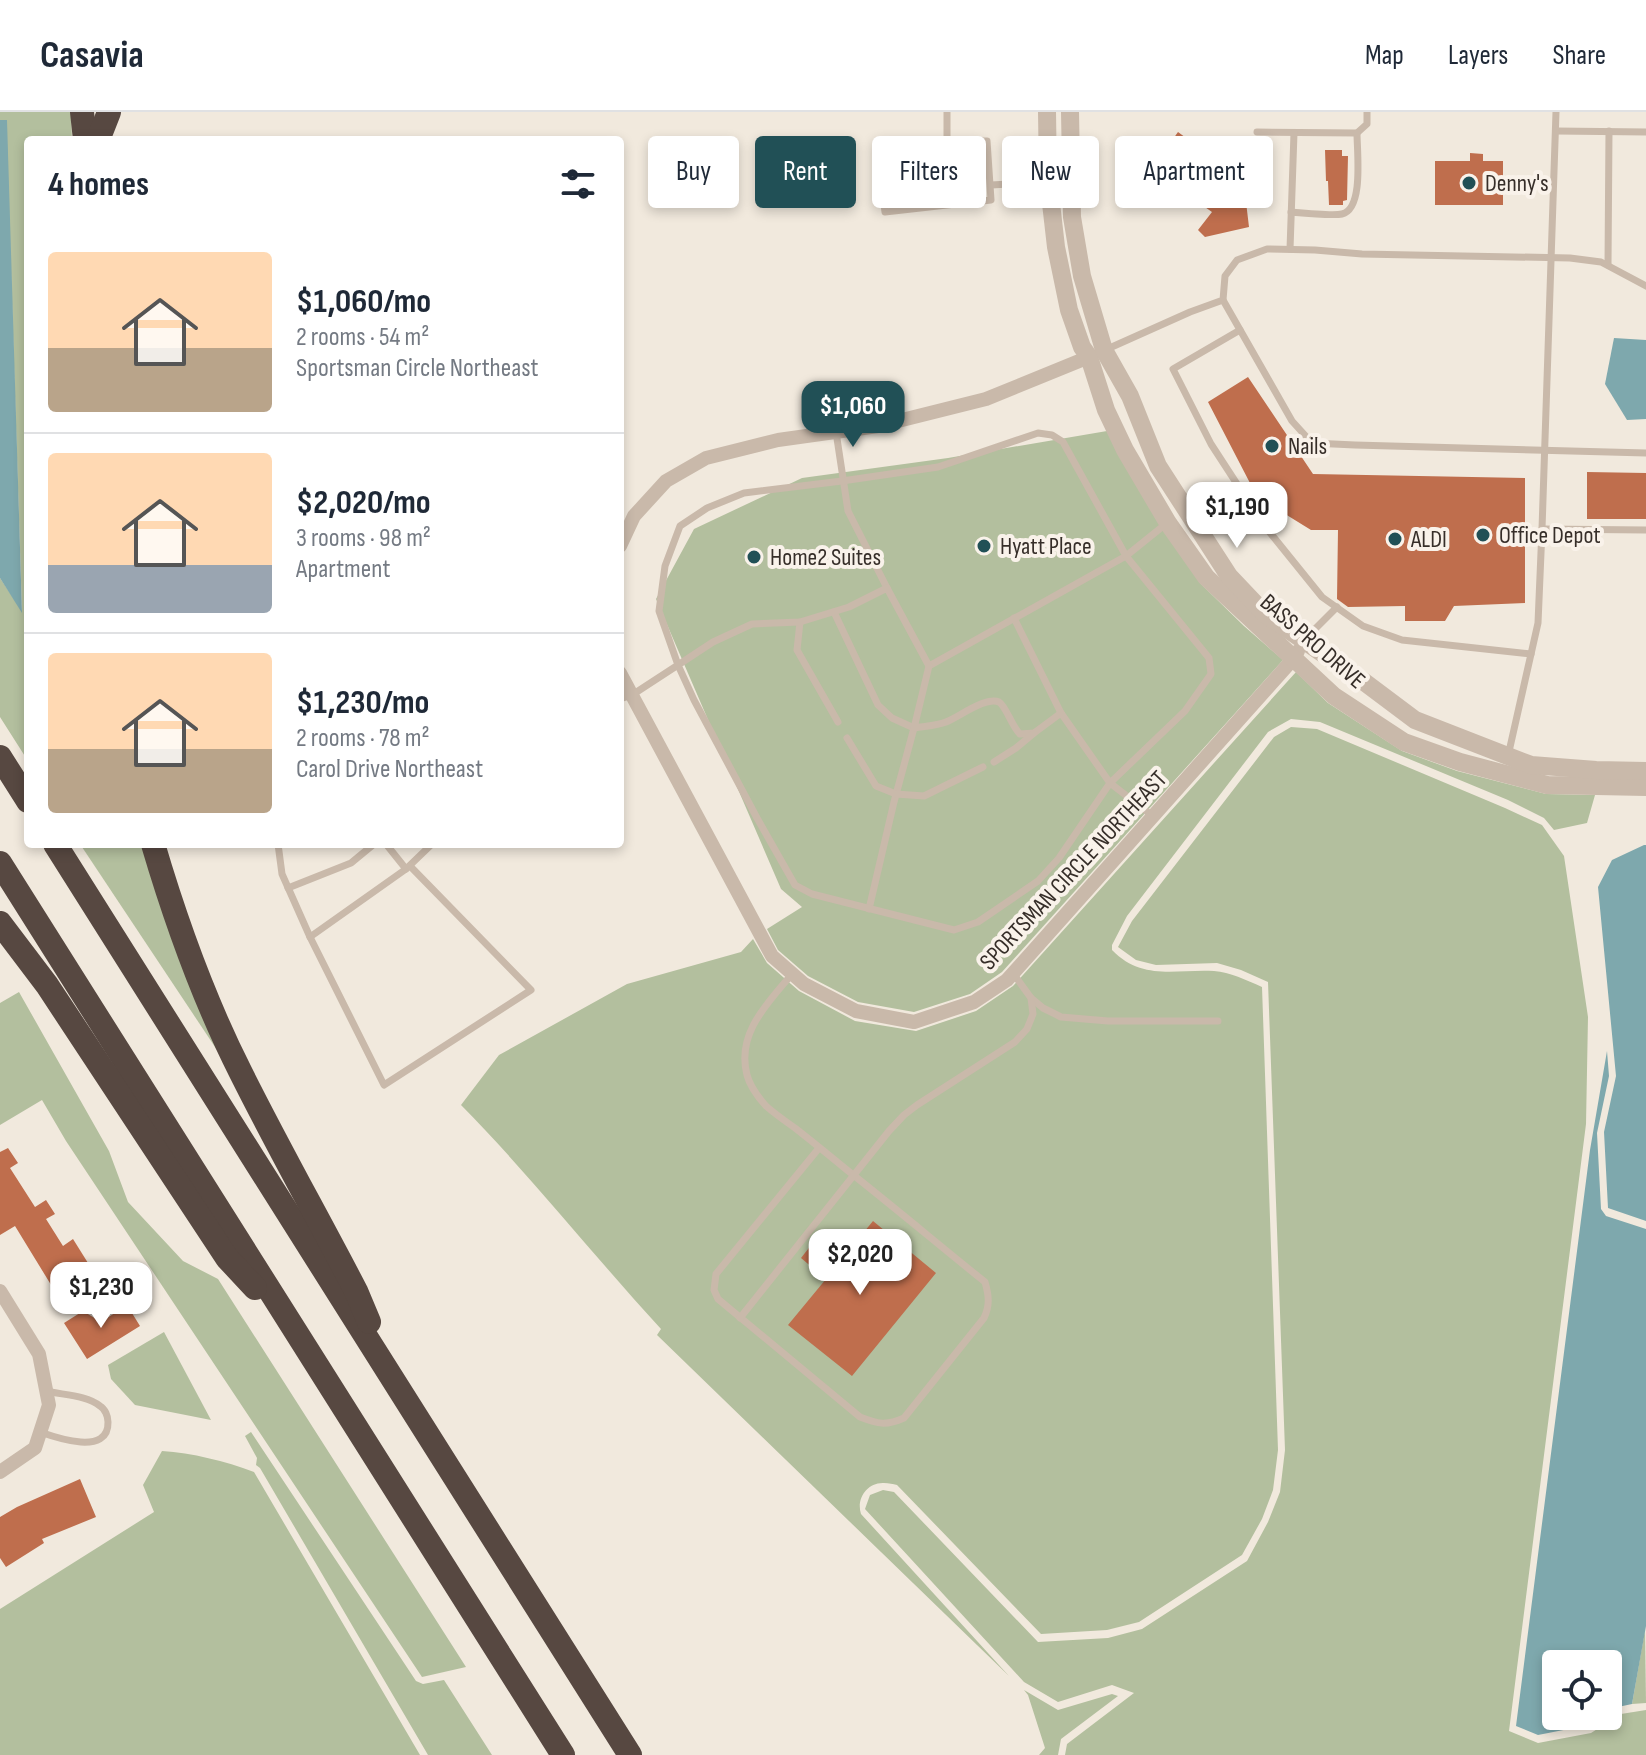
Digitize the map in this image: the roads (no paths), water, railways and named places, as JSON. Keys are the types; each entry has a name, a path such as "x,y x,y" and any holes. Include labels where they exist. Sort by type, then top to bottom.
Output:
{"highway":[{"path":"82,112 85,136"},
{"path":"100,136 109,112"},
{"path":"0,757 24,795"},
{"path":"58,848 630,1755"},
{"path":"154,848 170,902 211,1008 240,1071 356,1291 393,1380"},
{"path":"0,863 563,1755"},
{"path":"0,923 47,985 227,1258 300,1339"}],"street":[{"name":"BASS PRO DRIVE","path":"1047,112 1048,136"},
{"name":"BASS PRO DRIVE","path":"1070,112 1072,217 1106,410 1125,450 1168,523 1206,577 1334,696 1404,742 1460,762 1646,771"},
{"name":"BASS PRO DRIVE","path":"1052,208 1069,310 1082,347 1097,353 1130,396 1158,466 1229,576 1265,614 1415,720 1547,785 1646,787"},
{"path":"624,537 634,516 666,481 706,458 778,440 878,426 986,399 1097,353"},
{"name":"SPORTSMAN CIRCLE NORTHEAST","path":"626,697 772,956 804,984 856,1011 914,1022 974,1002 1007,980 1294,658 1304,640"},
{"path":"0,1291 39,1354 49,1405 35,1448 0,1472"}],"lane":[{"path":"947,112 947,136"},
{"path":"1257,132 1357,133 1367,124 1367,112"},
{"path":"1507,765 1538,623 1556,112"},
{"path":"1556,131 1646,132"},
{"path":"1608,265 1609,131"},
{"path":"1290,249 1294,133"},
{"path":"1291,212 1342,214 1351,209 1356,198 1357,133"},
{"path":"986,141 991,185 991,200 986,201"},
{"path":"991,185 1002,184"},
{"path":"884,208 885,212 920,208"},
{"path":"1646,286 1601,262 1267,249 1237,260 1225,276 1223,300 1292,421 1312,443 1646,453"},
{"path":"1097,353 1223,300"},
{"path":"1240,330 1173,369 1211,444 1263,524 1322,597 1363,626 1402,640 1531,654"},
{"path":"836,432 848,511 929,666 869,909"},
{"path":"1038,433 1052,435 1063,442 1126,556 1209,658 1211,674 1185,711 1110,783 1059,858 1038,881 978,922 954,930 812,894 795,885 694,700 659,611 665,566 680,526 707,508 744,493 938,467 1038,433"},
{"path":"929,666 1126,556 1168,523"},
{"path":"1542,529 1646,530"},
{"path":"626,697 713,642 752,624 800,622 849,607 887,588"},
{"path":"1304,640 1337,607"},
{"path":"834,612 878,705 892,718 914,728 943,723 983,703 997,701 1003,704 1013,727 1020,734 1034,733"},
{"path":"1014,618 1061,713 1110,783 1154,817"},
{"path":"800,622 797,650 838,722"},
{"path":"994,762 1061,713"},
{"path":"847,738 876,786 896,794 924,796 983,767"},
{"path":"279,848 282,874 288,888 384,1085 531,990 390,848"},
{"path":"288,888 351,863 369,848"},
{"path":"310,937 408,867 428,848"},
{"path":"1013,973 1031,998 1061,1017 1108,1021 1218,1021"},
{"path":"792,974 758,1015 750,1030 746,1064 754,1092 767,1107 819,1148 854,1176 985,1282 989,1306 984,1318 904,1418 890,1424 875,1423 860,1417 718,1299 714,1290 716,1274 819,1148"},
{"path":"740,1318 904,1115 1015,1042 1027,1029 1033,1014 1031,998"},
{"path":"40,1432 83,1443 96,1441 105,1434 108,1425 107,1415 100,1406 86,1399 46,1391"}],"water":[{"path":"0,120 7,120 22,613 0,578"},
{"path":"1614,338 1646,340 1646,419 1627,420 1605,384"},
{"path":"1644,845 1646,1221 1608,1208 1604,1132 1616,1076 1598,887 1612,860"},
{"path":"1607,1051 1609,1076 1597,1133 1601,1209 1606,1216 1646,1229 1646,1626 1632,1704 1622,1706 1622,1650 1542,1650 1542,1730 1564,1730 1538,1735 1516,1726 1590,1150"}],"place":[{"name":"Denny's","path":"1469,183"},
{"name":"Nails","path":"1272,446"},
{"name":"Office Depot","path":"1483,535"},
{"name":"ALDI","path":"1395,539"},
{"name":"Hyatt Place","path":"984,546"},
{"name":"Home2 Suites","path":"754,557"}]}
